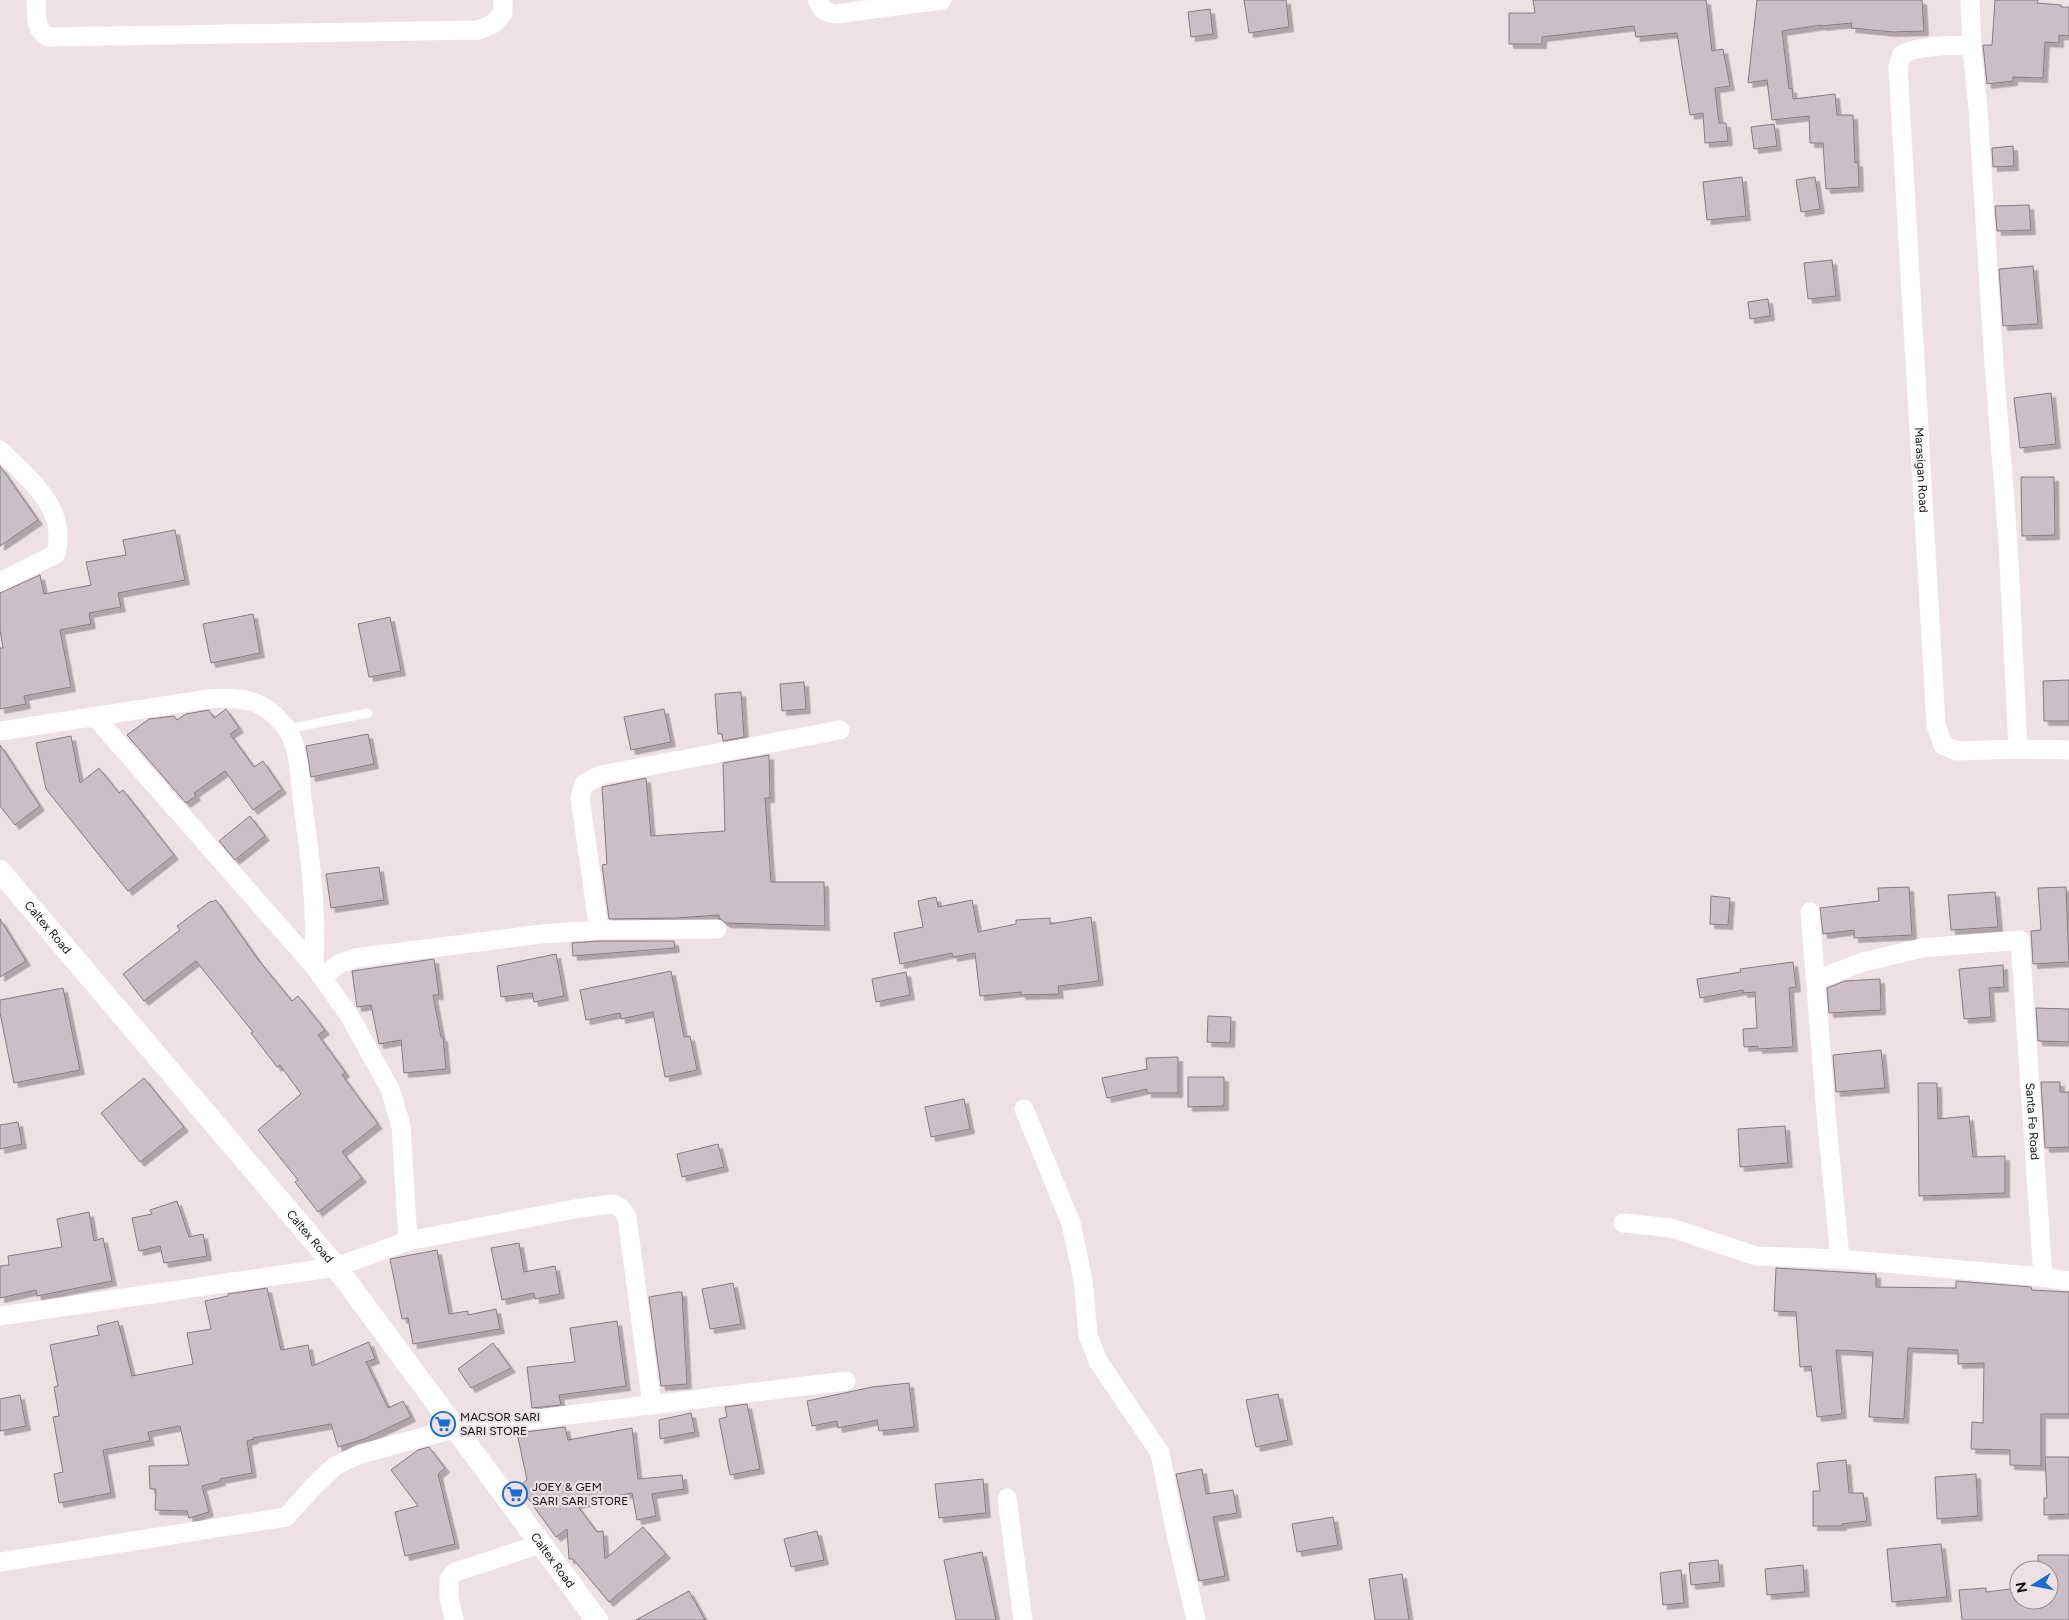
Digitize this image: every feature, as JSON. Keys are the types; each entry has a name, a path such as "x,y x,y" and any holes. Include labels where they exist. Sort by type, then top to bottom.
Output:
{"street":[{"path":"36,0 37,26 41,33 48,37 478,30 492,24 503,13 502,0"},
{"path":"817,0 823,10 835,14 942,0"},
{"path":"1970,0 1994,364 2008,542 2018,749"},
{"name":"Marasigan Road","path":"1972,48 1962,44 1908,51 1901,55 1898,67 1936,725 1943,745 1958,751 2069,750"},
{"path":"0,450 47,499 59,527 60,541 56,554 0,582"},
{"path":"0,732 208,699 232,697 254,701 273,713 287,729 297,756 308,847 318,971"},
{"path":"96,718 318,971 349,1015 390,1089 401,1126 408,1241"},
{"path":"599,930 580,798 584,784 601,775 840,730"},
{"name":"Caltex Road","path":"1,873 336,1267 597,1620"},
{"path":"1810,912 1840,1259"},
{"path":"318,971 356,958 541,934 599,930 718,929"},
{"name":"Santa Fe Road","path":"1816,980 1863,962 1922,948 2020,940 2043,1277"},
{"path":"1024,1109 1071,1222 1083,1280 1088,1335 1098,1361 1160,1453 1196,1620"},
{"path":"0,1316 336,1267 408,1241 580,1208 613,1204 621,1208 627,1217 652,1405"},
{"path":"1623,1223 1671,1228 1756,1256 1840,1259 2069,1281"},
{"path":"0,1562 286,1517 335,1466 360,1454 454,1429 846,1381"},
{"path":"1007,1498 1024,1620"},
{"path":"454,1620 449,1597 449,1579 455,1572 540,1544"}],"lane":[{"path":"287,729 368,713"}],"building":[{"path":"1244,0 1286,0 1289,27 1249,33"},
{"path":"1533,0 1706,0 1712,51 1723,49 1730,86 1715,88 1719,123 1726,123 1728,141 1705,143 1703,113 1690,115 1677,33 1636,37 1634,26 1542,37 1542,44 1509,44 1509,13 1535,13"},
{"path":"1757,0 1922,0 1924,31 1893,32 1851,28 1852,23 1821,25 1782,31 1789,89 1792,88 1793,99 1835,94 1837,115 1853,115 1855,163 1858,162 1859,187 1826,189 1823,143 1810,143 1809,116 1772,120 1767,80 1748,83"},
{"path":"1995,0 2038,0 2037,3 2069,7 2069,36 2059,35 2059,43 2045,42 2043,78 2013,77 2013,81 1987,84 1983,45 1992,45"},
{"path":"1210,9 1213,34 1191,37 1188,12"},
{"path":"1774,124 1777,146 1754,149 1751,127"},
{"path":"2013,146 2014,166 1993,167 1992,148"},
{"path":"1742,177 1746,216 1707,220 1703,182"},
{"path":"1815,177 1820,209 1801,212 1796,180"},
{"path":"2029,205 2031,230 1997,231 1995,206"},
{"path":"1832,260 1836,296 1808,299 1804,263"},
{"path":"2033,266 2038,324 2003,326 1999,269"},
{"path":"1768,299 1770,316 1750,319 1748,302"},
{"path":"2051,393 2056,444 2020,448 2014,398"},
{"path":"0,466 38,520 0,546"},
{"path":"2021,477 2054,477 2055,535 2022,536"},
{"path":"175,530 185,580 118,593 121,607 89,613 91,624 60,630 71,687 24,696 26,704 0,709 0,648 3,648 0,630 0,593 40,575 44,594 91,585 86,562 126,555 123,540"},
{"path":"253,614 260,653 211,663 203,624"},
{"path":"390,617 401,671 369,677 358,624"},
{"path":"2069,680 2069,721 2044,721 2043,681"},
{"path":"804,682 806,709 782,711 780,684"},
{"path":"741,692 744,737 723,741 722,734 718,734 715,694"},
{"path":"226,709 239,728 230,734 254,767 263,761 282,789 253,810 225,771 194,793 196,796 186,803 127,735 149,719 174,716 177,720 186,714 209,710 214,718"},
{"path":"664,709 671,742 631,750 624,717"},
{"path":"368,734 374,764 311,777 306,746"},
{"path":"71,736 80,783 99,768 119,793 123,790 174,855 128,891 46,789 36,743"},
{"path":"0,745 40,806 15,825 0,806"},
{"path":"769,755 770,798 765,798 771,882 824,882 825,926 726,923 719,918 719,915 609,919 602,865 607,864 602,787 646,778 651,836 725,831 723,763"},
{"path":"250,816 265,836 235,860 219,841"},
{"path":"379,867 384,900 331,908 326,874"},
{"path":"1909,887 1912,935 1854,938 1854,930 1823,934 1820,908 1879,901 1878,888"},
{"path":"2066,887 2069,962 2033,964 2031,931 2041,930 2038,888"},
{"path":"1995,892 1998,927 1951,930 1948,895"},
{"path":"1711,896 1730,898 1728,925 1710,924"},
{"path":"936,897 938,907 972,900 978,932 1016,924 1016,920 1050,918 1050,924 1091,917 1099,981 1058,986 1059,994 1021,995 1021,992 980,996 975,953 953,957 952,953 900,964 894,933 923,927 918,901"},
{"path":"216,900 259,961 292,1001 298,996 325,1030 318,1035 345,1072 342,1075 378,1124 342,1152 362,1178 318,1212 295,1182 298,1180 258,1130 301,1094 280,1065 277,1067 251,1033 253,1032 196,961 144,1001 123,974 180,930 177,926 211,901"},
{"path":"0,919 26,961 0,977"},
{"path":"674,941 675,948 573,956 572,943"},
{"path":"556,954 564,996 534,1002 532,993 501,997 497,966"},
{"path":"434,959 439,995 433,995 441,1037 443,1037 446,1069 404,1073 401,1040 379,1044 371,1005 357,1007 352,971"},
{"path":"1793,962 1796,987 1789,988 1793,1047 1758,1049 1758,1046 1744,1047 1743,1029 1757,1028 1755,992 1743,993 1743,990 1700,998 1697,979 1741,972 1740,969"},
{"path":"2003,965 2004,987 1989,988 1991,1017 1964,1019 1959,969"},
{"path":"671,971 684,1037 690,1036 697,1070 665,1077 653,1012 621,1019 620,1013 586,1020 580,990"},
{"path":"906,972 910,995 876,1002 872,979"},
{"path":"1880,979 1881,1010 1829,1013 1827,988 1845,981"},
{"path":"63,988 80,1070 14,1083 0,1013 0,1000"},
{"path":"2036,1008 2069,1009 2069,1042 2038,1041"},
{"path":"1208,1016 1231,1017 1230,1043 1207,1042"},
{"path":"1881,1050 1885,1088 1836,1092 1833,1055"},
{"path":"1178,1057 1178,1093 1147,1093 1147,1089 1107,1098 1102,1078 1147,1069 1146,1058"},
{"path":"1188,1077 1224,1077 1224,1106 1188,1107"},
{"path":"144,1078 184,1127 140,1162 101,1113"},
{"path":"2041,1082 2060,1082 2060,1092 2069,1092 2069,1147 2045,1148"},
{"path":"1918,1083 1937,1083 1938,1119 1969,1116 1973,1157 2005,1156 2005,1193 1919,1196"},
{"path":"964,1099 970,1129 931,1137 925,1107"},
{"path":"18,1122 22,1144 0,1149 0,1125"},
{"path":"1785,1126 1788,1163 1740,1167 1738,1129"},
{"path":"718,1144 724,1167 682,1177 677,1154"},
{"path":"177,1201 189,1237 203,1234 207,1256 164,1263 160,1246 139,1251 132,1218 152,1214 150,1210"},
{"path":"89,1212 94,1241 103,1238 112,1281 37,1296 36,1290 0,1298 0,1266 9,1265 8,1256 62,1247 57,1219"},
{"path":"519,1243 524,1272 555,1266 560,1294 535,1299 534,1293 502,1300 491,1248"},
{"path":"437,1250 449,1314 468,1311 468,1315 496,1309 500,1329 413,1344 408,1318 402,1319 390,1259"},
{"path":"1776,1268 1876,1274 1876,1287 1956,1288 1956,1281 2031,1287 2032,1290 2069,1292 2069,1414 2041,1414 2041,1466 2010,1465 2010,1450 1971,1449 1972,1422 1983,1423 1984,1363 1958,1364 1958,1350 1908,1348 1904,1419 1869,1417 1873,1352 1836,1350 1842,1414 1817,1417 1811,1366 1800,1367 1796,1312 1774,1311"},
{"path":"733,1283 741,1324 710,1329 702,1289"},
{"path":"267,1288 281,1350 308,1345 312,1366 369,1342 375,1359 366,1362 388,1408 403,1401 411,1417 364,1439 338,1447 331,1424 253,1438 247,1441 252,1473 220,1479 221,1481 202,1486 209,1512 189,1518 187,1511 155,1510 156,1489 150,1489 149,1466 189,1465 180,1426 148,1432 150,1441 103,1450 111,1493 59,1503 54,1474 63,1472 53,1417 59,1416 54,1387 58,1386 50,1345 99,1335 97,1326 118,1321 132,1376 193,1364 187,1333 211,1329 205,1301 228,1296 228,1294"},
{"path":"682,1292 687,1384 661,1386 649,1297"},
{"path":"617,1321 626,1386 559,1395 561,1405 532,1408 527,1367 575,1362 570,1328"},
{"path":"493,1343 511,1368 471,1388 458,1369"},
{"path":"909,1383 914,1427 879,1431 877,1420 838,1428 837,1421 812,1426 807,1401 872,1387"},
{"path":"1278,1394 1288,1440 1256,1447 1246,1400"},
{"path":"20,1395 26,1426 0,1431 0,1399"},
{"path":"747,1404 760,1469 730,1475 719,1419 727,1417 725,1407"},
{"path":"691,1413 695,1432 660,1439 659,1420"},
{"path":"565,1427 568,1440 632,1428 638,1479 682,1475 684,1489 652,1494 656,1516 637,1520 632,1493 576,1504 597,1532 603,1531 605,1559 643,1527 666,1554 609,1602 573,1559 569,1559 567,1529 556,1537 519,1486 527,1480 517,1433"},
{"path":"429,1447 445,1468 438,1474 455,1544 405,1556 395,1512 418,1506 391,1470 418,1450"},
{"path":"2045,1457 2069,1457 2069,1514 2044,1515 2044,1498 2047,1498"},
{"path":"1846,1460 1849,1493 1863,1493 1867,1521 1842,1524 1842,1526 1813,1526 1813,1491 1820,1491 1817,1463"},
{"path":"1202,1469 1206,1494 1233,1490 1237,1513 1213,1517 1225,1576 1199,1581 1176,1474"},
{"path":"1976,1474 1978,1516 1937,1519 1935,1477"},
{"path":"983,1479 986,1513 939,1518 935,1484"},
{"path":"1333,1517 1338,1545 1297,1552 1292,1524"},
{"path":"817,1531 824,1560 791,1567 784,1539"},
{"path":"1941,1544 1947,1597 1892,1602 1887,1549"},
{"path":"982,1552 996,1620 956,1620 944,1560"},
{"path":"2038,1555 2069,1555 2069,1620 1962,1620 1959,1590 1986,1588 1986,1592 2009,1589 2009,1610 2059,1610 2059,1560 2038,1560"},
{"path":"1718,1560 1720,1582 1691,1585 1689,1563"},
{"path":"1803,1565 1805,1592 1767,1595 1765,1569"},
{"path":"1681,1570 1684,1603 1663,1605 1660,1573"},
{"path":"1402,1574 1409,1620 1375,1620 1369,1579"},
{"path":"689,1591 705,1620 636,1620"}],"place":[{"name":"MACSOR SARI SARI STORE","path":"443,1424"},
{"name":"JOEY & GEM SARI SARI STORE","path":"515,1494"}]}
